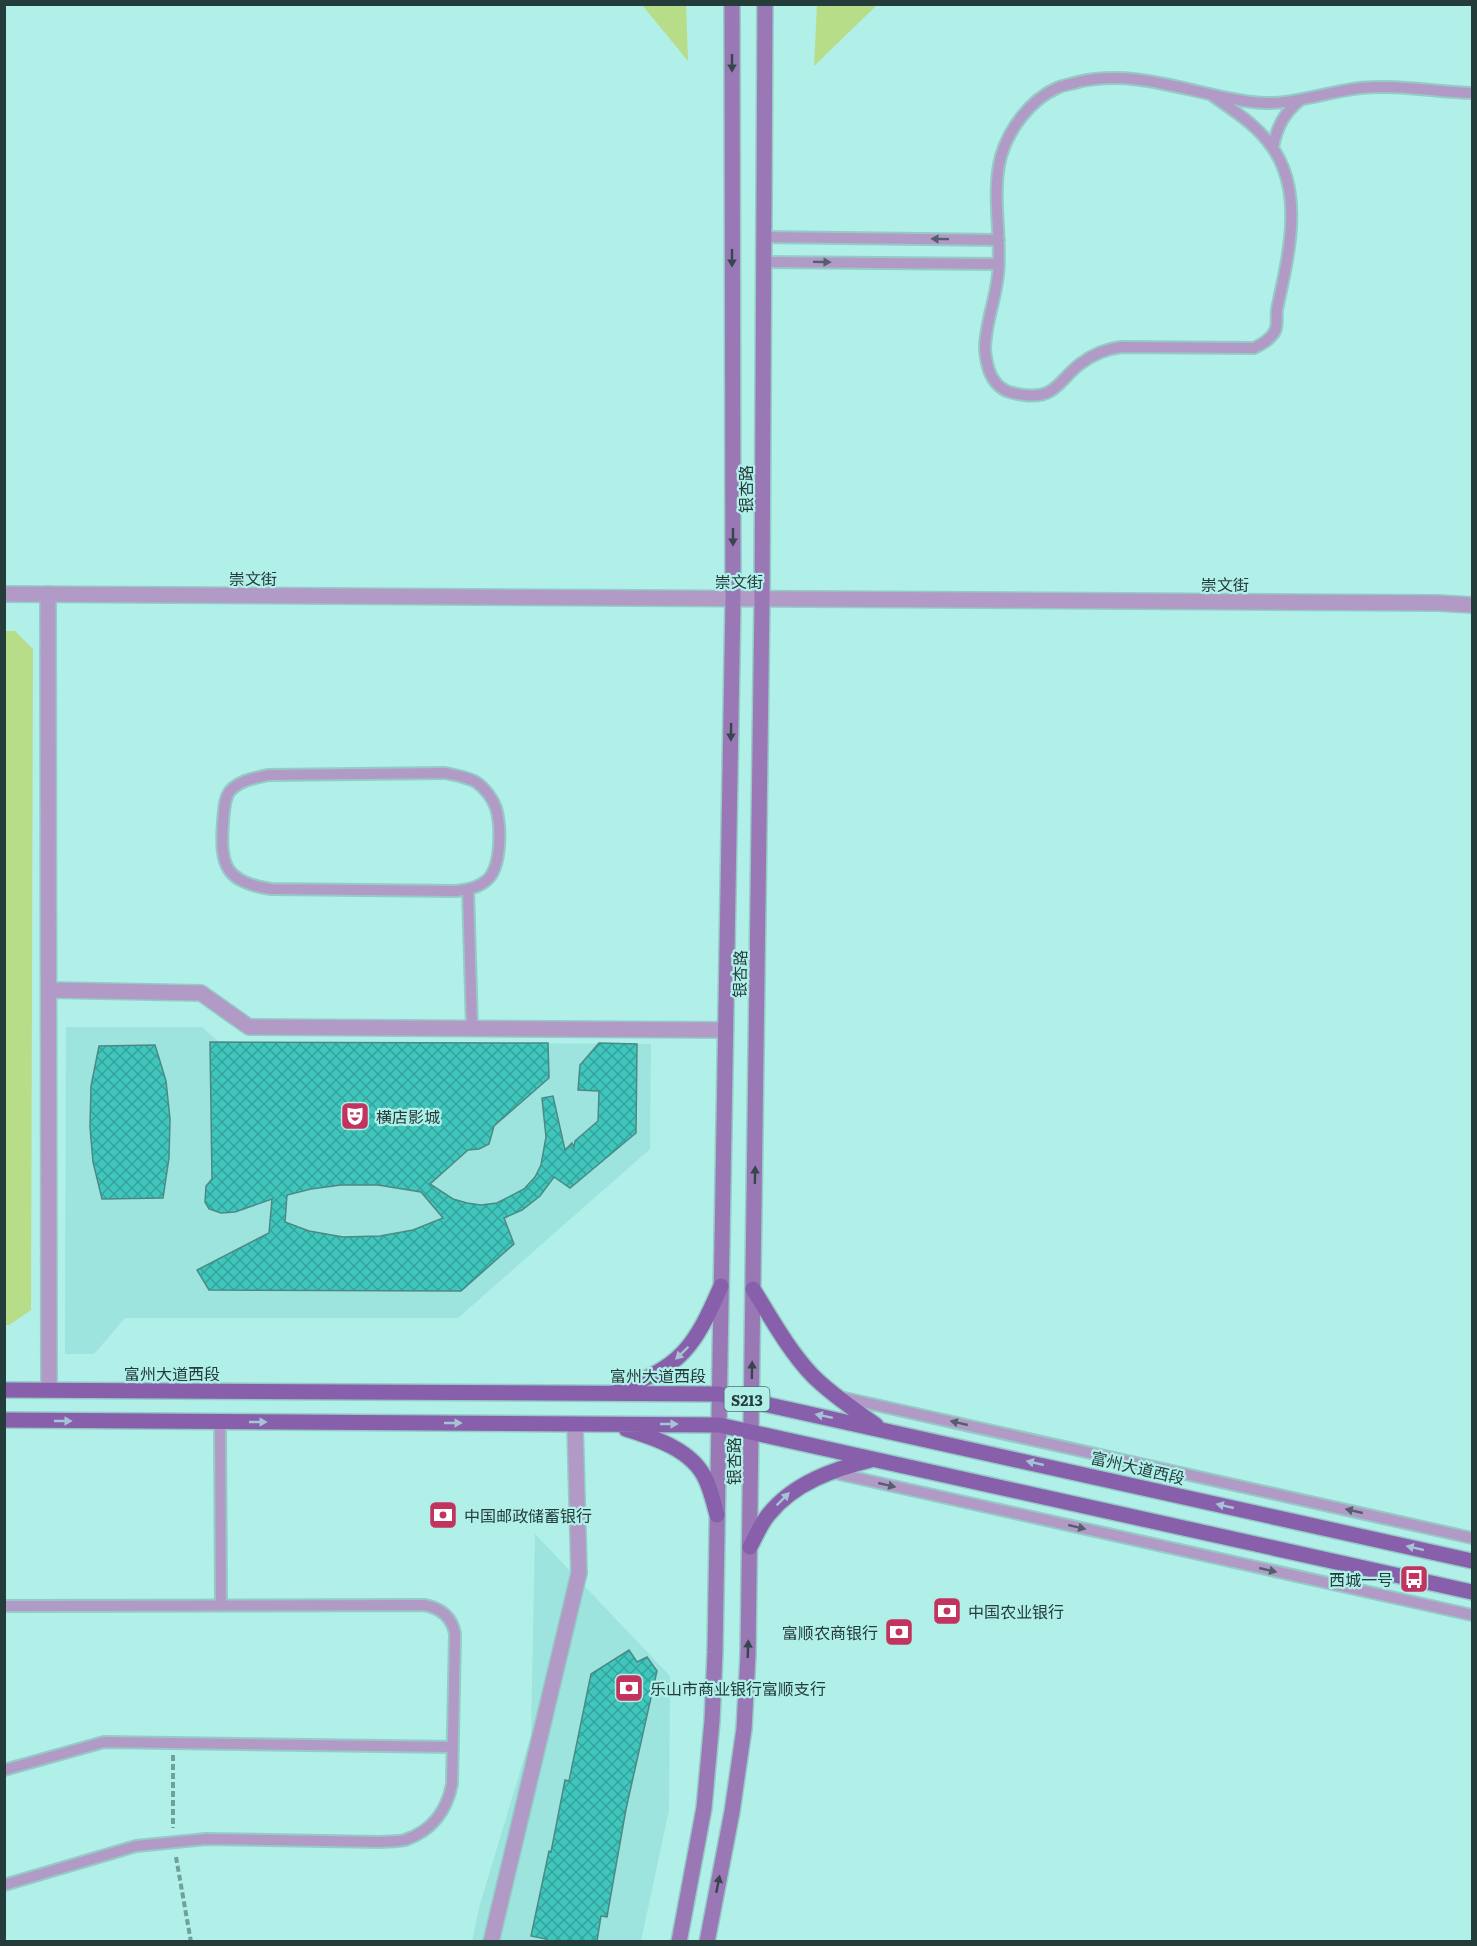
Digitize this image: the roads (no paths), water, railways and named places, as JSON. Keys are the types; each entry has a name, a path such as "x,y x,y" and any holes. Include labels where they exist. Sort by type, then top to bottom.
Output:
{"main road":[{"name":"银杏路","path":"679,1941 704,1808 713,1698 733,599 732,4"},
{"name":"银杏路","path":"707,1941 732,1812 744,1729 748,1655 762,600 765,4"},
{"path":"606,1393 640,1382 664,1369 685,1351 699,1334 721,1286"},
{"path":"753,1289 793,1351 813,1376 880,1428"},
{"name":"富州大道西段","path":"4,1390 719,1394 1473,1561"},
{"name":"S213","path":"4,1420 719,1425 1473,1592"},
{"path":"609,1424 651,1437 674,1448 693,1462 706,1478 717,1515"},
{"path":"750,1547 767,1515 791,1492 830,1472 877,1459"}],"street":[{"name":"崇文街","path":"4,594 1473,605"},
{"path":"48,594 50,1390"},
{"path":"49,990 201,993 249,1027 726,1030"},
{"path":"490,1941 579,1573 575,1424"}],"lane":[{"path":"1213,96 1254,126 1273,147 1288,182 1290,247 1276,313 1276,329 1267,342 1254,348 1121,346 1101,350 1079,364 1054,391 1038,396 1021,395 1002,389 989,373 985,349 999,264 996,176 1013,127 1033,105 1057,88 1090,80 1133,78 1168,83 1213,96 1255,103 1301,99 1358,88 1384,86 1473,93"},
{"path":"1273,147 1276,130 1288,110 1301,99"},
{"path":"764,237 999,240"},
{"path":"764,262 999,264"},
{"path":"445,773 477,783 488,794 496,808 499,842 497,862 489,879 468,889 445,891 271,889 252,886 236,879 226,866 221,849 224,811 229,792 242,781 268,775 445,773"},
{"path":"468,889 472,1028"},
{"path":"836,1396 1473,1538"},
{"path":"220,1422 221,1606"},
{"path":"830,1472 1473,1615"},
{"path":"4,1606 424,1605 436,1607 446,1615 453,1624 455,1634 452,1784 449,1801 439,1819 405,1840 380,1842 206,1839 136,1846 4,1885"},
{"path":"4,1770 104,1742 453,1747"}],"place":[{"name":"横店影城","path":"355,1116"},
{"name":"中国邮政储蓄银行","path":"443,1515"},
{"name":"西城一号","path":"1414,1579"},
{"name":"中国农业银行","path":"947,1611"},
{"name":"富顺农商银行","path":"899,1632"},
{"name":"乐山市商业银行富顺支行","path":"629,1688"}]}
